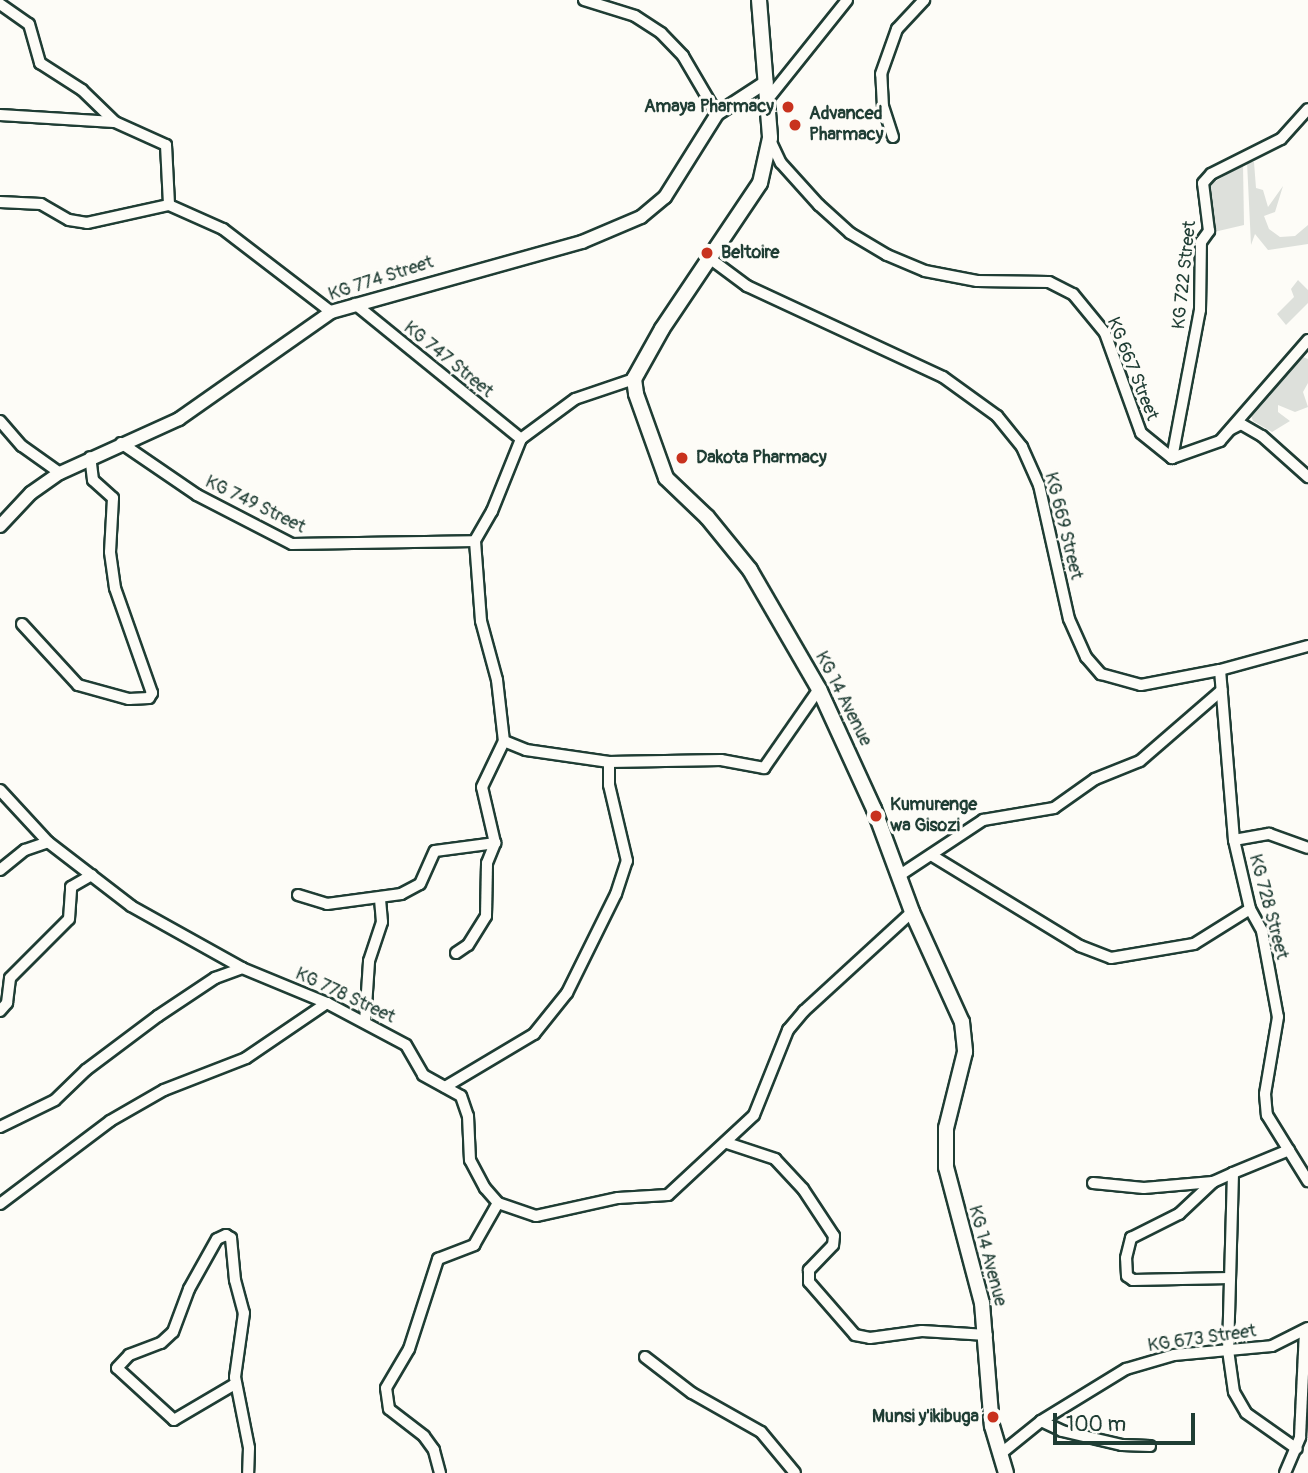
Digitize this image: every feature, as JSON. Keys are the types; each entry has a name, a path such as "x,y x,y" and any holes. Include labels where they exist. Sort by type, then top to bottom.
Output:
{"main road":[{"path":"634,379 662,329 752,201 770,138 759,0"},
{"name":"KG 14 Avenue","path":"634,379 646,430 666,478 714,525 750,570 819,689 967,1038 946,1128 946,1167 987,1335 992,1426 1006,1473"}],"street":[{"path":"584,0 635,16 661,33 683,56 717,114"},
{"path":"767,100 847,0"},
{"path":"893,138 883,107 881,74 897,29 924,0"},
{"path":"0,4 29,24 40,63 82,90 114,122"},
{"name":"KG 774 Street","path":"0,526 31,494 60,473 90,457 179,419 331,312 582,242 641,217 665,197 717,114 766,82"},
{"name":"KG 722 Street","path":"1172,458 1200,310 1201,242 1209,231 1203,183 1281,139 1308,109"},
{"path":"0,115 114,122 166,145 169,205"},
{"name":"KG 667 Street","path":"770,138 781,163 819,205 850,233 887,255 925,271 976,281 1049,282 1073,294 1105,333 1141,433 1172,458"},
{"path":"0,202 41,204 69,220 87,223 169,205 223,229 331,312"},
{"name":"KG 669 Street","path":"712,260 747,286 943,377 997,416 1022,447 1039,485 1069,619 1086,657 1101,674 1141,685 1220,670 1308,646"},
{"name":"KG 747 Street","path":"355,304 521,439"},
{"path":"1220,441 1308,340"},
{"path":"456,953 468,945 486,916 487,863 495,843 482,787 504,741 497,680 481,621 475,541 492,511 521,439 575,399 634,379"},
{"path":"0,421 22,446 60,473"},
{"path":"1172,458 1220,441 1241,425 1262,436 1308,477"},
{"name":"KG 749 Street","path":"121,443 197,495 292,544 475,541"},
{"path":"22,624 78,685 129,699 149,698 152,693 115,588 110,552 113,498 93,480 90,457"},
{"name":"KG 728 Street","path":"1220,670 1234,840 1250,909 1262,931 1278,1017 1265,1094 1267,1115 1308,1181"},
{"path":"504,741 526,750 609,762 721,760 767,767 782,736 819,689"},
{"path":"900,875 983,820 1054,808 1096,779 1140,761 1222,690"},
{"path":"445,1087 534,1034 567,993 616,894 626,861 609,785 609,762"},
{"name":"KG 778 Street","path":"0,790 48,842 131,906 242,968 327,1003 406,1045 423,1075 457,1092 466,1105 470,1160 498,1203"},
{"path":"0,807 10,802"},
{"path":"1234,840 1269,834 1308,848"},
{"path":"0,870 25,850 48,842"},
{"path":"298,895 327,904 401,894 420,884 435,851 495,843"},
{"path":"931,855 1080,946 1111,958 1194,944 1250,909"},
{"path":"0,1011 7,1003 7,981 69,919 72,887 92,875"},
{"path":"365,1022 369,961 382,922 380,898"},
{"path":"440,1473 434,1450 424,1436 389,1409 386,1388 408,1349 438,1259 474,1245 498,1203 543,1216 618,1198 656,1199 668,1195 727,1143 754,1115 788,1030 912,912"},
{"path":"0,1127 55,1100 92,1065 158,1016 215,978 242,968"},
{"path":"0,1204 110,1121 164,1090 246,1058 327,1003"},
{"path":"727,1143 775,1159 803,1189 834,1236 834,1245 809,1270 809,1282 855,1335 870,1338 922,1331 987,1335"},
{"path":"1093,1183 1144,1188 1213,1182 1289,1150"},
{"path":"1234,1173 1228,1350 1234,1392 1246,1413 1297,1449"},
{"path":"1213,1182 1179,1214 1131,1238 1127,1276 1133,1280 1230,1278"},
{"path":"235,1384 174,1420 117,1368 129,1355 161,1343 173,1332 189,1289 217,1240 226,1235 233,1248 235,1280 245,1325 235,1384 248,1439 248,1473"},
{"path":"1285,1473 1297,1449 1306,1329"},
{"name":"KG 673 Street","path":"999,1455 1041,1420 1099,1383 1145,1362 1272,1346 1306,1329"},
{"path":"645,1357 692,1393 761,1432 796,1473"},
{"path":"1041,1420 1098,1440 1150,1446"}],"shaded area":[{"path":"1247,162 1254,162 1256,188 1263,190 1268,207 1283,186 1275,212 1264,216 1269,229 1280,237 1295,236 1308,225 1308,244 1268,250 1255,234 1251,245"},
{"path":"1243,165 1244,225 1214,232 1209,185"},
{"path":"1298,280 1308,290 1308,303 1286,325 1277,314 1294,297 1291,289"},
{"path":"1298,355 1308,359 1308,383 1303,392 1308,407 1295,412 1278,405 1278,412 1290,421 1272,432 1253,421 1250,413 1261,403 1264,392 1270,397 1269,383 1284,376 1283,365"}],"place":[{"name":"Amaya Pharmacy","path":"788,107"},
{"name":"Advanced Pharmacy","path":"795,125"},
{"name":"Beltoire","path":"707,253"},
{"name":"Dakota Pharmacy","path":"682,458"},
{"name":"Kumurenge wa Gisozi","path":"876,816"},
{"name":"Munsi y'ikibuga","path":"993,1417"}]}
